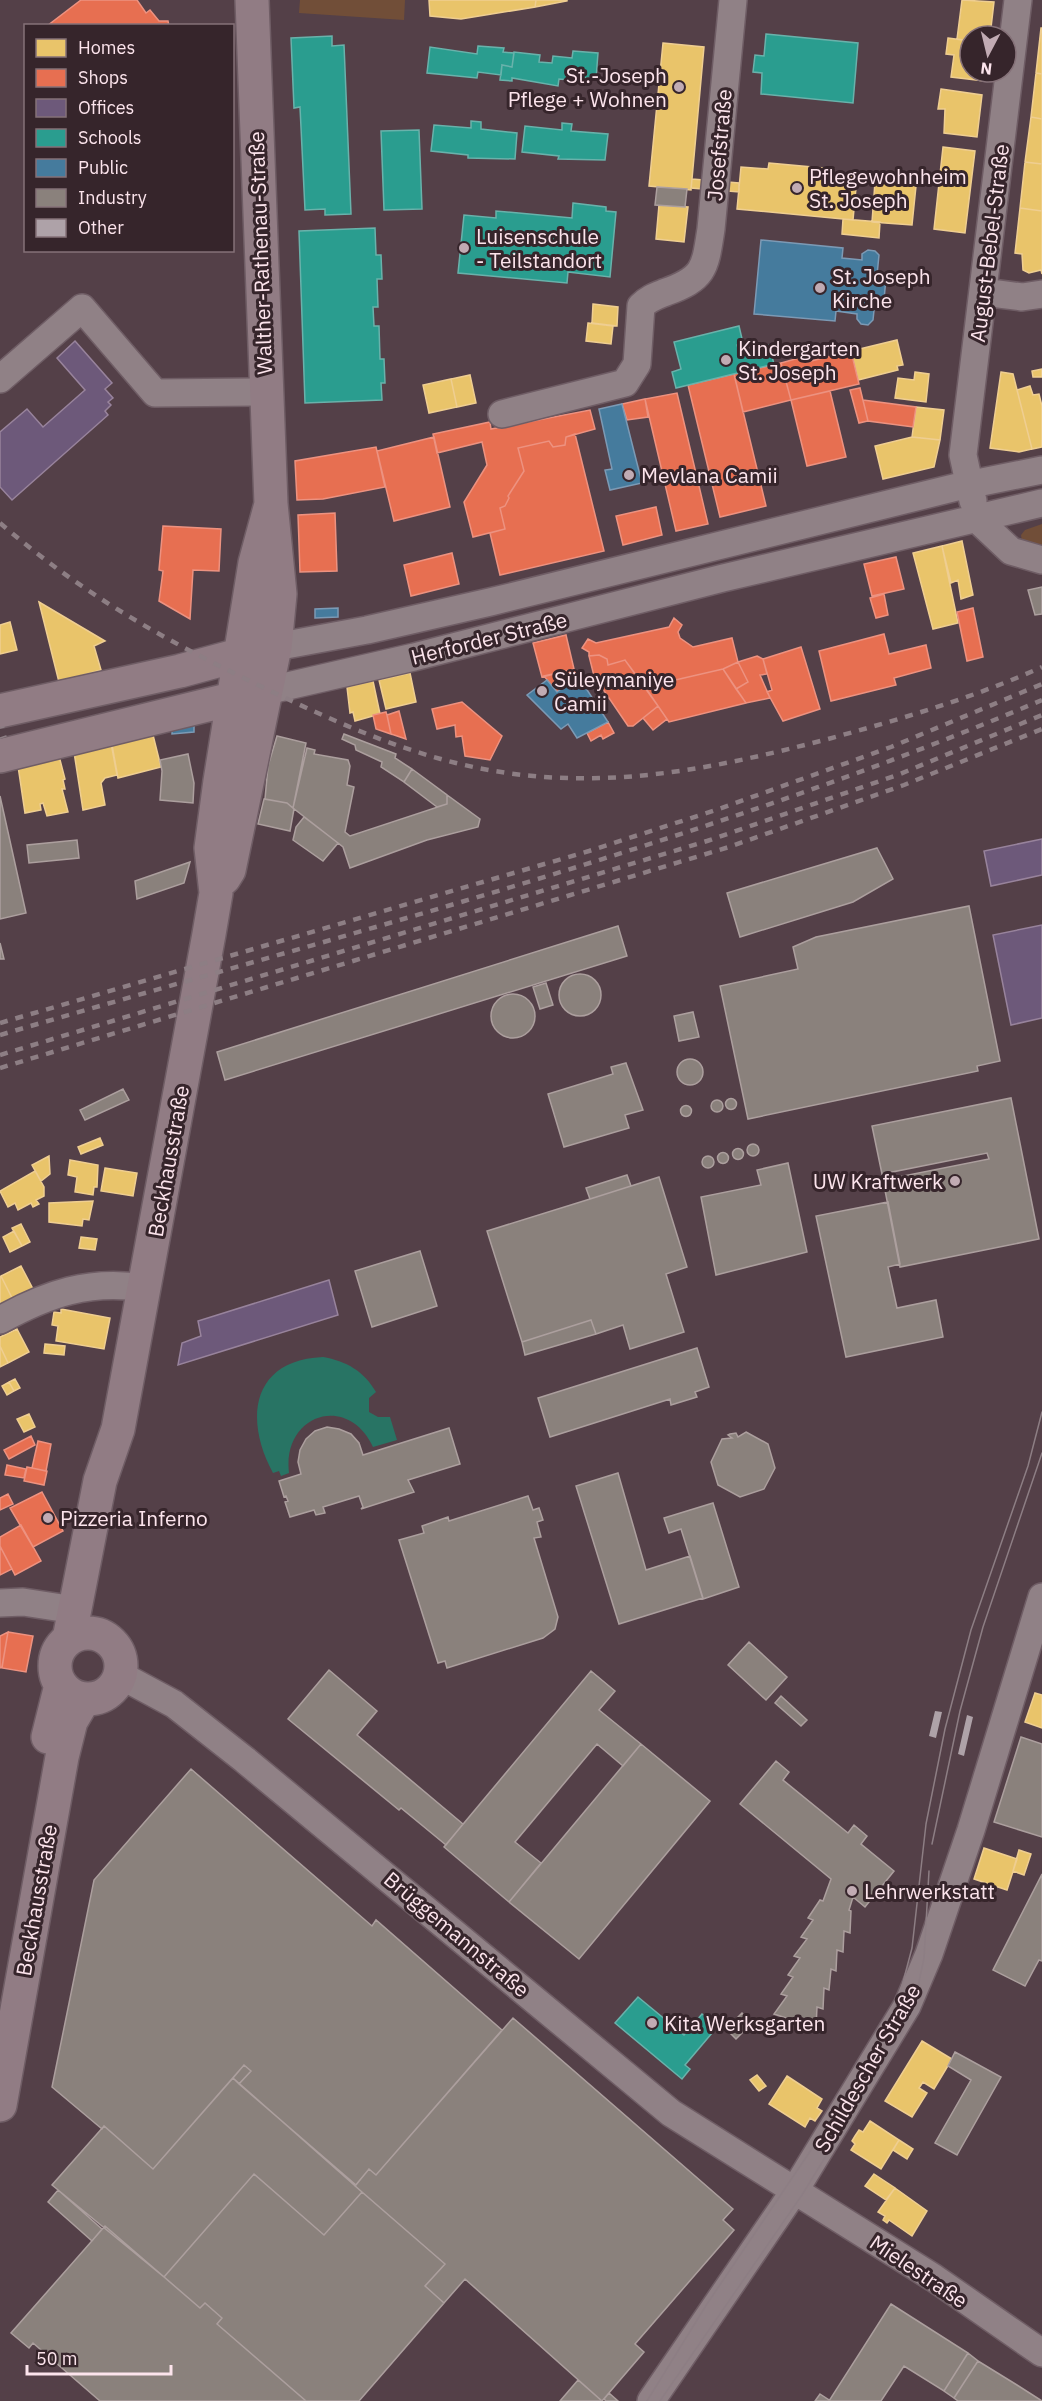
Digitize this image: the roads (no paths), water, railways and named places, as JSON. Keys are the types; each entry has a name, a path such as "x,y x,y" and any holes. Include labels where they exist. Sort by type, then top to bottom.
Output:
{"main road":[{"name":"Walther-Rathenau-Straße","path":"253,1 271,504 280,571 279,613 266,691"},
{"name":"Walther-Rathenau-Straße","path":"241,653 255,563 271,504"},
{"name":"Herforder Straße","path":"0,711 180,671 241,653 275,646"},
{"name":"Beckhausstraße","path":"80,1628 100,1481 118,1429 216,893 211,848 241,653"},
{"name":"Herforder Straße","path":"0,756 266,691"},
{"name":"Beckhausstraße","path":"216,893 228,870 266,691"},
{"path":"80,1628 105,1637 119,1653 120,1675 109,1693 95,1699 72,1692 55,1670 56,1659 59,1650 80,1628"},
{"name":"Beckhausstraße","path":"0,1998 44,1754 72,1692"},
{"name":"Beckhausstraße","path":"0,2105 64,1745 71,1721 72,1692"}],"street":[{"name":"Josefstraße","path":"502,414 625,383 637,364 641,306 649,298 690,283 706,264 733,0"},
{"name":"August-Bebel-Straße","path":"969,485 963,455 1018,0"},
{"path":"983,292 1022,297 1042,294"},
{"path":"0,379 82,308 155,393 266,392"},
{"name":"Herforder Straße","path":"275,646 408,621 969,485 1042,470"},
{"path":"969,485 978,520 1011,551 1042,560"},
{"name":"Herforder Straße","path":"266,691 414,657 723,578 978,520 1042,503"},
{"path":"723,578 733,565 756,554 759,548 757,536"},
{"path":"0,1320 44,1298 71,1289 112,1284 144,1288"},
{"name":"Schildescher Straße","path":"651,2401 795,2190 896,2027 921,1976 1035,1646 1042,1597"},
{"path":"0,1603 23,1602 80,1628"},
{"name":"Brüggemannstraße","path":"120,1675 174,1704 262,1773 671,2113 795,2190"},
{"name":"Mielestraße","path":"795,2190 934,2278 1042,2353"}],"tram line":[{"path":"0,728 4,727"},
{"path":"0,738 6,736"},
{"path":"647,2401 707,2304 813,2147 880,2039 898,2001 912,1948 926,1824 945,1729 971,1630 1028,1466 1042,1412"},
{"path":"932,1844 960,1711 983,1627 1042,1453"},
{"path":"660,2401 802,2195 902,2032 916,1996 924,1958 929,1871"}],"railway":[{"path":"0,523 90,592 152,630 217,665 302,706 377,738 429,756 504,773 598,778 689,770 735,761 828,739 910,716 990,689 1042,667"},
{"path":"0,1023 589,851 716,810 891,747 1042,684"},
{"path":"0,1035 395,921 657,842 915,751 1042,700"},
{"path":"0,1055 707,841 900,774 1042,715"},
{"path":"0,1068 729,847 904,785 1042,729"}],"place":[{"name":"St.-Joseph Pflege + Wohnen","path":"679,87"},
{"name":"Pflegewohnheim St. Joseph","path":"797,188"},
{"name":"Luisenschule - Teilstandort","path":"464,248"},
{"name":"St. Joseph Kirche","path":"820,288"},
{"name":"Kindergarten St. Joseph","path":"726,360"},
{"name":"Mevlana Camii","path":"629,475"},
{"name":"Süleymaniye Camii","path":"542,691"},
{"name":"UW Kraftwerk","path":"955,1181"},
{"name":"Pizzeria Inferno","path":"48,1518"},
{"name":"Lehrwerkstatt","path":"852,1891"},
{"name":"Kita Werksgarten","path":"652,2023"}]}
